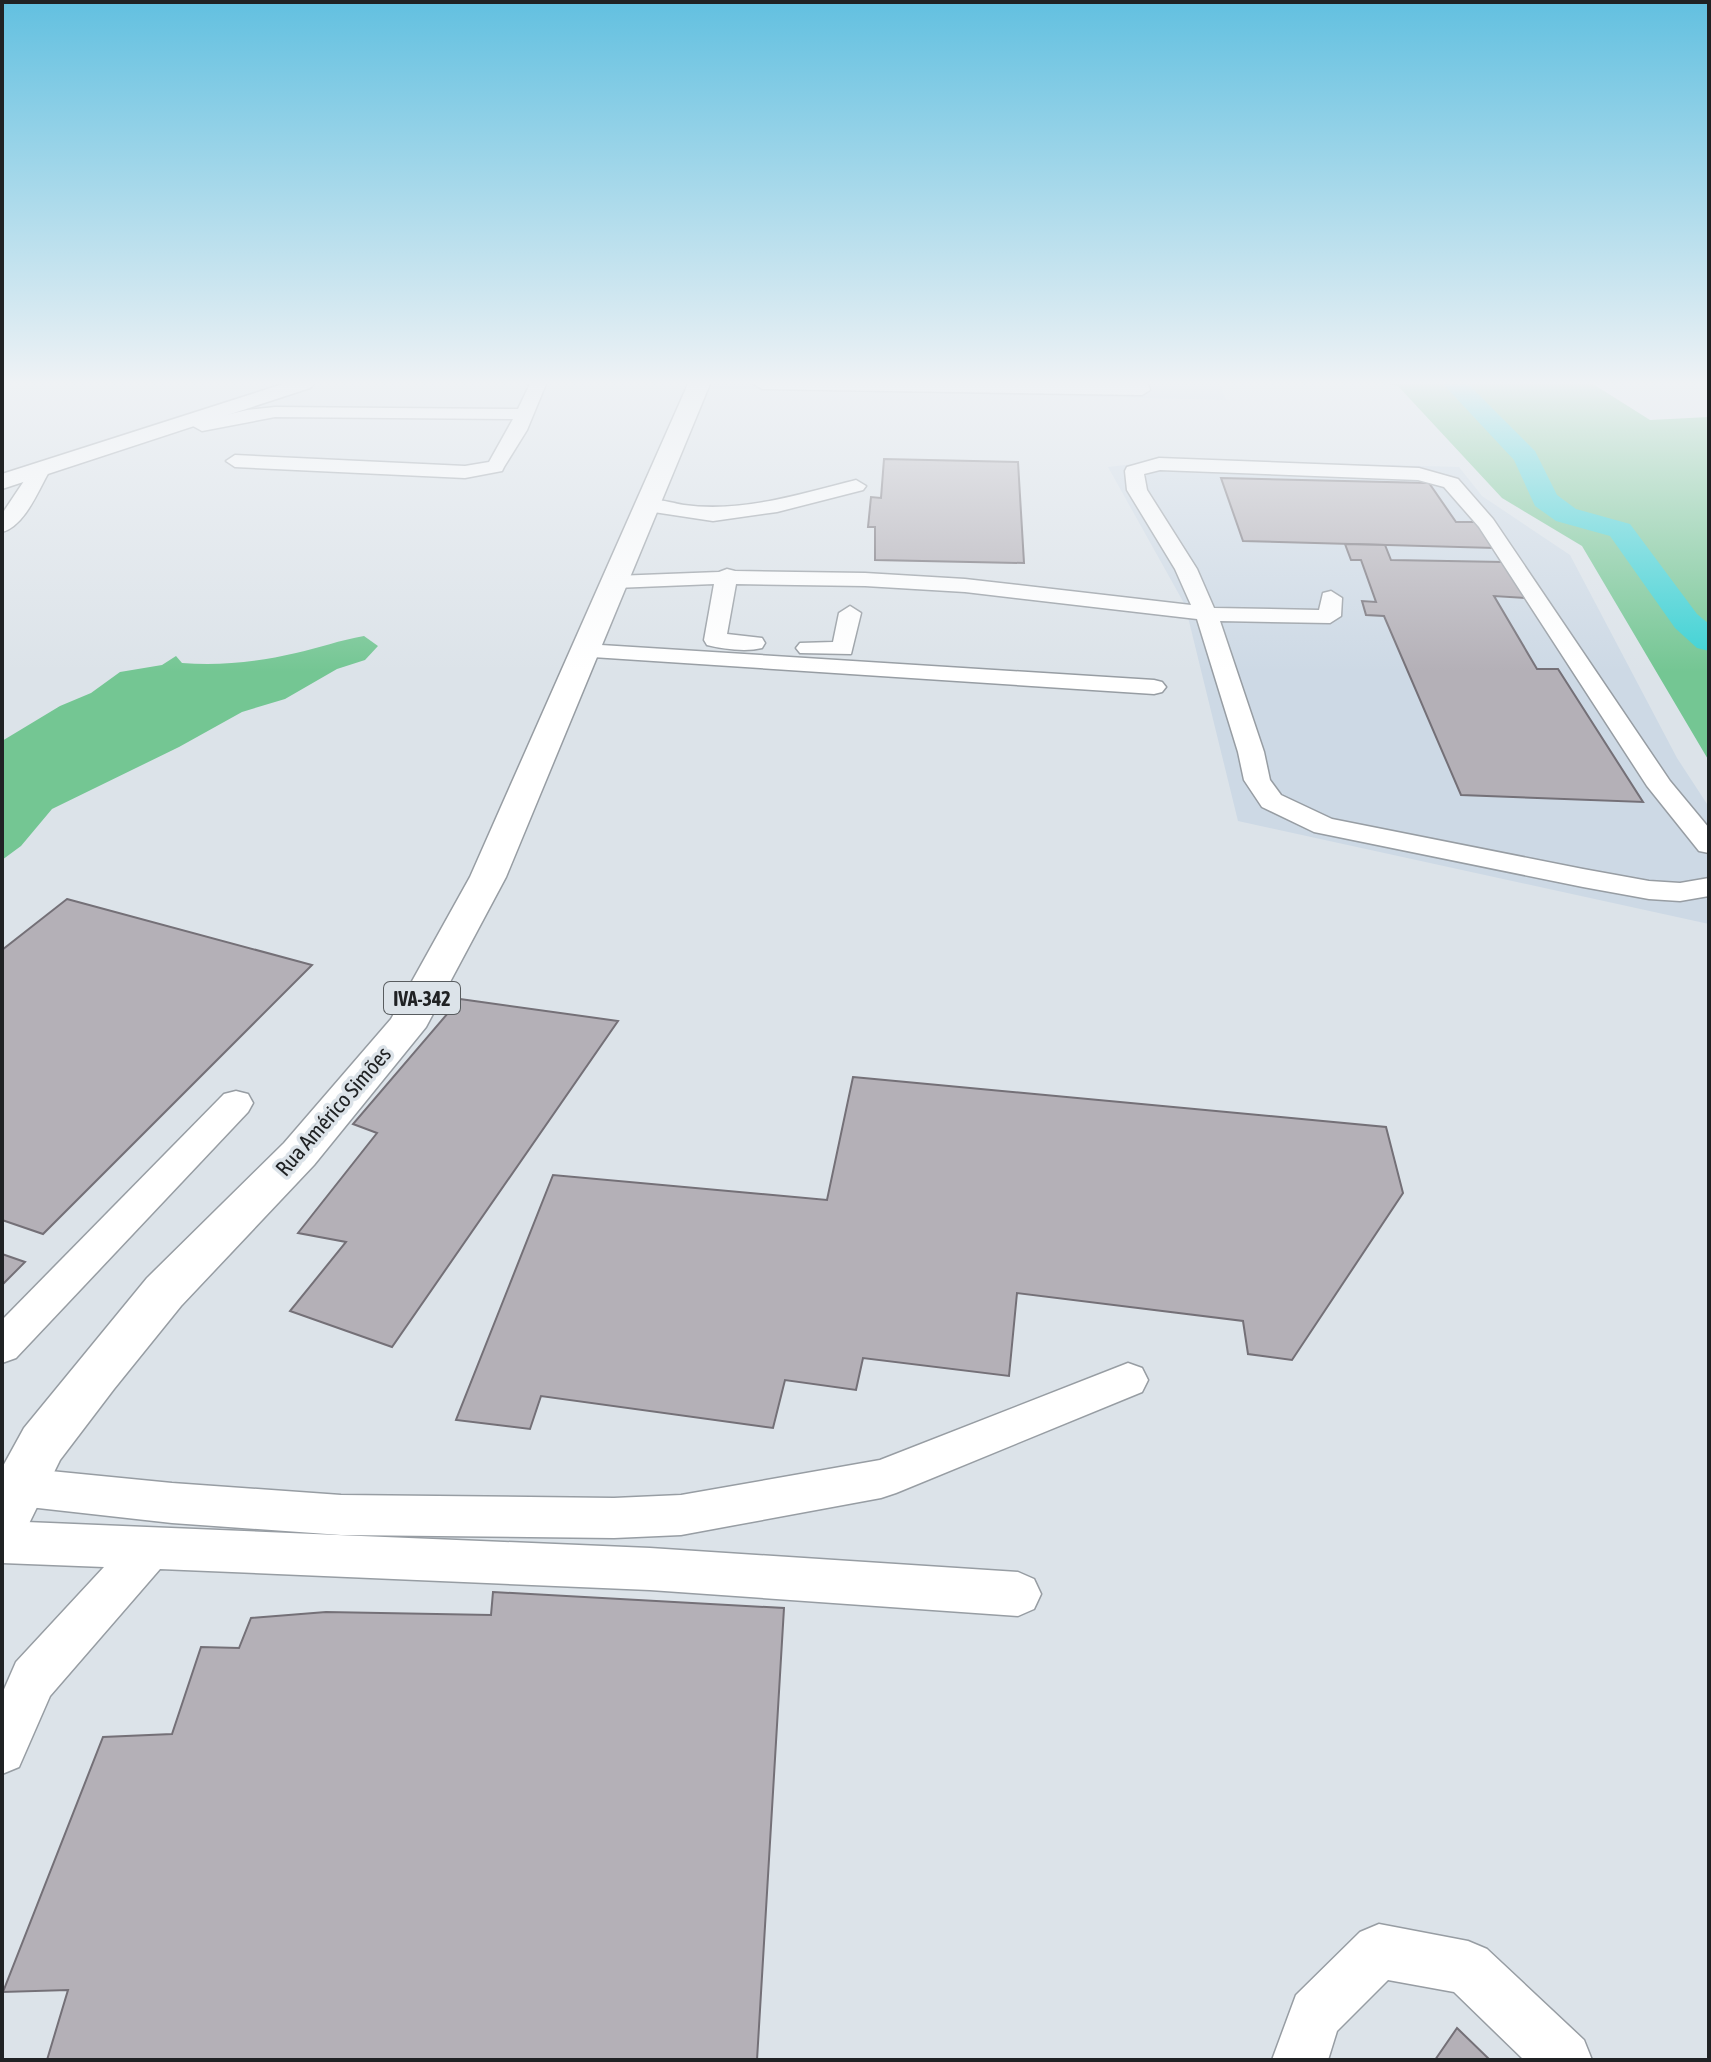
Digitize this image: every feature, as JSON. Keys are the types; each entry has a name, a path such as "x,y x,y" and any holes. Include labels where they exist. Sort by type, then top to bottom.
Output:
{"main road":[{"name":"Rua Américo Simões","path":"11,1504 42,1444 164,1292 299,1154 406,1027 488,877 657,480"}],"street":[{"path":"2,526 17,510 35,480"},
{"path":"1135,480 1137,490 1186,569 1206,614 1251,752 1257,780 1271,801 1324,826 1649,890 1680,892 1709,887"},
{"path":"1445,480 1494,535 1660,786 1709,845"},
{"path":"642,516 702,515 777,506 856,486"},
{"path":"615,582 727,575 985,588 1206,614 1330,616 1331,598"},
{"path":"727,575 715,640 838,650 845,647 850,613"},
{"path":"585,651 1154,687"},
{"path":"2,1346 236,1103"},
{"path":"11,1504 172,1503 341,1515 614,1518 681,1515 881,1479 1128,1380"},
{"path":"2,1542 650,1569 1018,1594"},
{"path":"2,1750 33,1679 149,1549"},
{"path":"1300,2060 1315,2014 1379,1951 1468,1968 1564,2060"}],"shaded area":[{"path":"1115,480 1469,480 1482,496 1570,555 1677,758 1709,807 1709,924 1238,821 1185,605"}],"green space":[{"path":"1485,480 1709,480 1709,761 1582,546 1502,498"},
{"path":"364,636 378,646 365,660 337,669 285,699 242,712 179,747 52,809 21,846 2,860 2,741 60,706 91,693 120,672 162,665 176,656 182,663 253,661"}],"building":[{"path":"882,480 1019,480 1024,563 875,560 875,527 868,527 871,497 881,498"},
{"path":"1222,480 1429,483 1456,522 1477,522 1494,548 1243,541"},
{"path":"1345,544 1385,545 1391,560 1504,562 1528,598 1494,596 1537,669 1558,669 1643,802 1461,795 1384,616 1366,615 1362,601 1376,602 1361,560 1351,560"},
{"path":"67,899 312,965 43,1234 2,1220 2,950"},
{"path":"460,999 618,1021 392,1347 290,1311 346,1242 298,1233 377,1133 353,1124"},
{"path":"853,1077 1386,1127 1403,1193 1292,1360 1248,1354 1243,1321 1017,1293 1009,1376 863,1358 856,1390 785,1380 773,1428 541,1396 530,1429 456,1420 553,1175 827,1200"},
{"path":"2,1254 25,1262 2,1285"},
{"path":"493,1592 784,1608 757,2060 47,2060 68,1990 3,1992 103,1737 172,1734 201,1647 239,1648 251,1618 326,1612 491,1615"},
{"path":"1457,2028 1490,2060 1435,2060"}],"waterway":[{"path":"1536,480 1545,500 1566,515 1620,530 1686,621 1709,641"}]}
